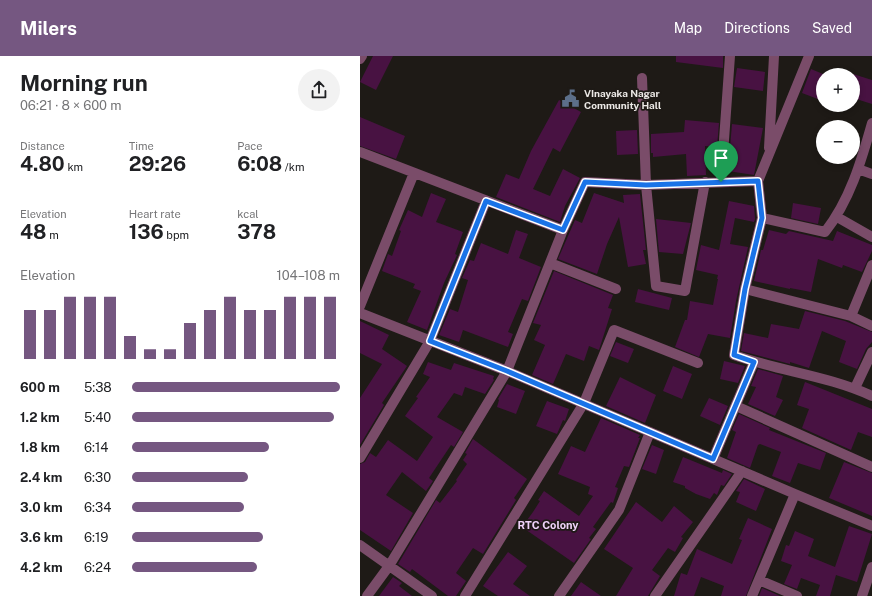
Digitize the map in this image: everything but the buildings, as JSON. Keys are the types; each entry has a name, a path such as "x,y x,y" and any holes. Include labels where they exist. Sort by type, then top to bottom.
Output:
{"street":[{"path":"721,182 730,56"},
{"path":"768,156 774,56"},
{"path":"809,56 758,181 762,218 745,289 734,355 754,362 855,388 872,396"},
{"path":"642,78 646,185 656,286 685,290 705,182"},
{"path":"762,218 825,232 837,217 858,170 872,123"},
{"path":"360,152 563,230"},
{"path":"858,170 872,174"},
{"path":"360,306 414,174"},
{"path":"367,596 389,566 507,371 563,230 585,182 646,185 758,181"},
{"path":"360,458 430,341 486,201"},
{"path":"837,217 872,237"},
{"path":"550,263 616,289"},
{"path":"851,316 872,265"},
{"path":"745,289 851,316 872,326"},
{"path":"360,313 584,403 872,526"},
{"path":"465,596 584,403 614,330 698,363"},
{"path":"855,388 872,352"},
{"path":"713,459 754,362"},
{"path":"736,406 872,467"},
{"path":"559,596 619,510 650,432"},
{"path":"655,596 742,471"},
{"path":"752,596 795,494"},
{"path":"360,545 432,596"},
{"path":"862,596 872,567"},
{"path":"759,580 797,596"}],"place":[{"name":"VInayaka Nagar Community Hall","path":"571,99"}],"district":[{"name":"RTC Colony","path":"548,525"}],"route":[{"path":"758,181 762,218 745,289 734,355 754,362 713,459 584,403 430,341 486,201 563,230 585,182 646,185 721,182 758,181"}]}
